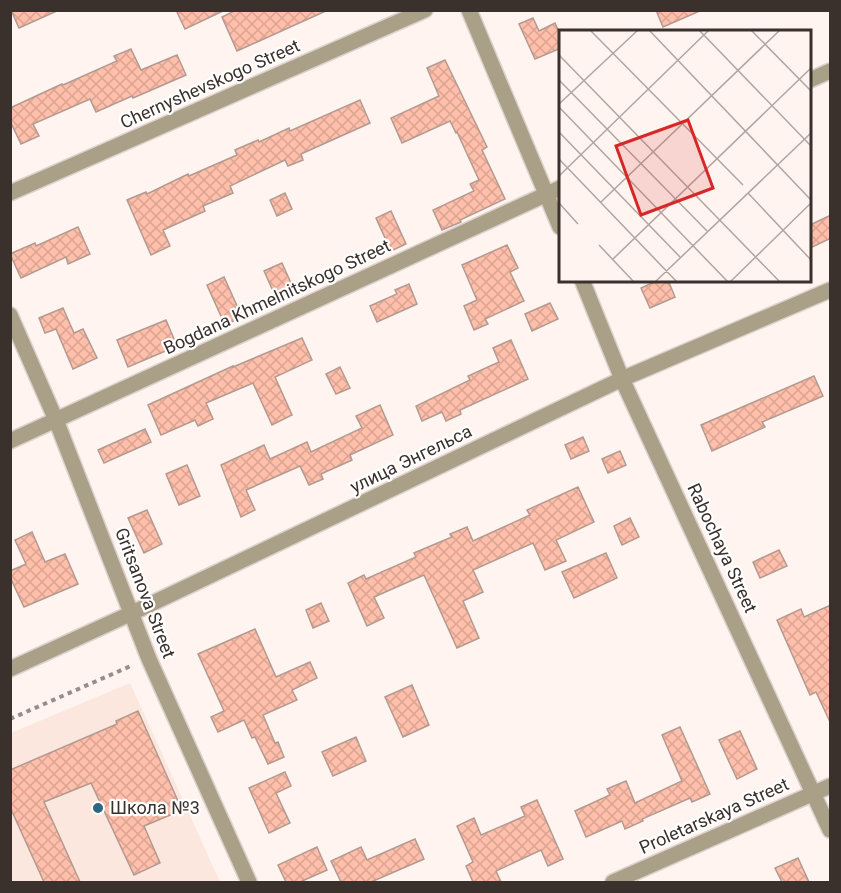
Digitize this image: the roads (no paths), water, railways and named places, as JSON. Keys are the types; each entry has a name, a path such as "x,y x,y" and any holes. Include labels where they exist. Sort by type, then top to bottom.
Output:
{"street":[{"name":"Chernyshevskogo Street","path":"10,193 425,10"},
{"path":"469,10 554,191 559,217"},
{"path":"811,80 831,71"},
{"name":"Bogdana Khmelnitskogo Street","path":"10,441 554,191"},
{"name":"Rabochaya Street","path":"583,282 622,379 831,830"},
{"name":"улица Энгельса","path":"10,669 622,379 831,290"},
{"name":"Gritsanova Street","path":"10,315 56,420 149,659 249,882"},
{"name":"Proletarskaya Street","path":"613,882 831,786"}],"place":[{"name":"Школа №3","path":"98,808"}]}
